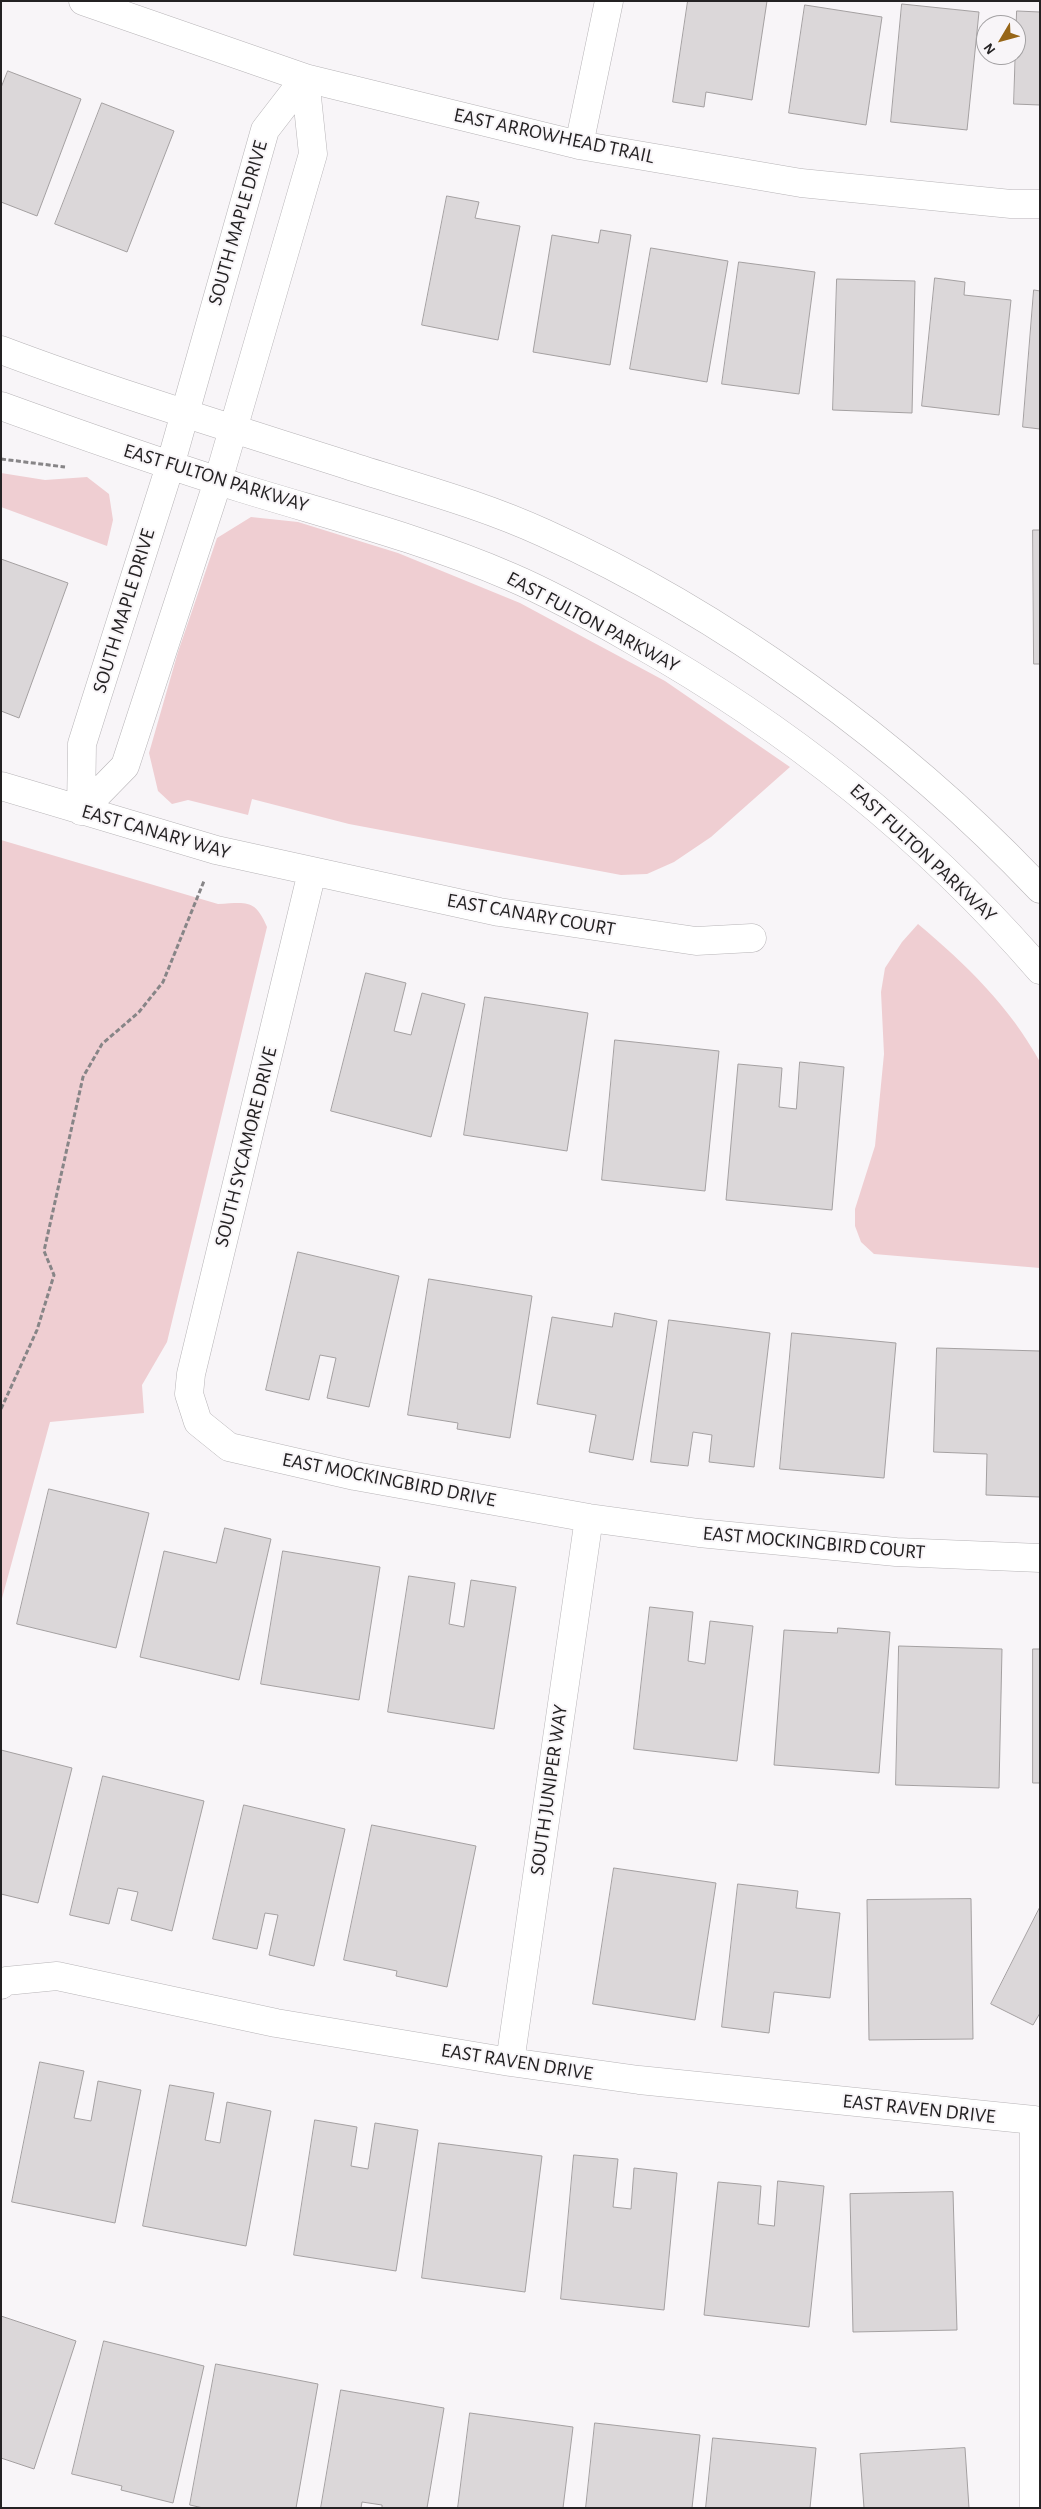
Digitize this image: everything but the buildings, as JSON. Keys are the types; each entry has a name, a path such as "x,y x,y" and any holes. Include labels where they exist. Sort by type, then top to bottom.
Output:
{"street":[{"name":"EAST ARROWHEAD TRAIL","path":"83,1 305,78 579,145 801,183 1011,204 1040,204"},
{"path":"579,145 608,1"},
{"name":"SOUTH MAPLE DRIVE","path":"81,811 82,744 170,466 265,130 305,78"},
{"path":"81,811 125,766 218,481 312,154 305,78"},
{"path":"1,350 184,413 459,500 542,532 640,580 750,647 882,743 995,842 1040,889"},
{"name":"EAST FULTON PARKWAY","path":"1,406 170,466 429,545 512,577 582,611 680,667 766,723 844,781 996,920 1040,970"},
{"name":"EAST CANARY WAY","path":"1,786 216,850 312,872"},
{"name":"EAST CANARY COURT","path":"312,872 499,912 696,942 752,938"},
{"name":"SOUTH SYCAMORE DRIVE","path":"198,1422 189,1394 191,1374 312,872"},
{"name":"EAST MOCKINGBIRD DRIVE","path":"198,1422 229,1448 355,1476 589,1518"},
{"name":"EAST MOCKINGBIRD COURT","path":"589,1518 699,1532 896,1552 1040,1558"},
{"name":"SOUTH JUNIPER WAY","path":"510,2062 589,1518"},
{"name":"EAST RAVEN DRIVE","path":"4,1983 57,1976 276,2023 510,2062 639,2080 1034,2120 1034,2508"}],"path":[{"path":"1,459 67,468"},
{"path":"1,1409 37,1330 54,1274 44,1251 83,1077 102,1044 139,1012 163,982 216,850"}],"shaded area":[{"path":"1,473 45,480 87,477 109,494 113,520 107,546 1,507"},
{"path":"251,517 298,522 398,553 520,603 665,681 790,767 711,837 674,862 647,874 621,875 349,824 252,799 248,815 188,800 172,804 158,791 149,753 178,652 217,538"},
{"path":"1,840 218,904 248,904 258,911 267,927 167,1342 142,1385 144,1413 50,1422 1,1602"},
{"path":"918,924 986,987 1015,1023 1040,1062 1040,1268 874,1254 861,1242 855,1226 855,1209 875,1146 884,1054 881,992 885,968 902,942"}]}
